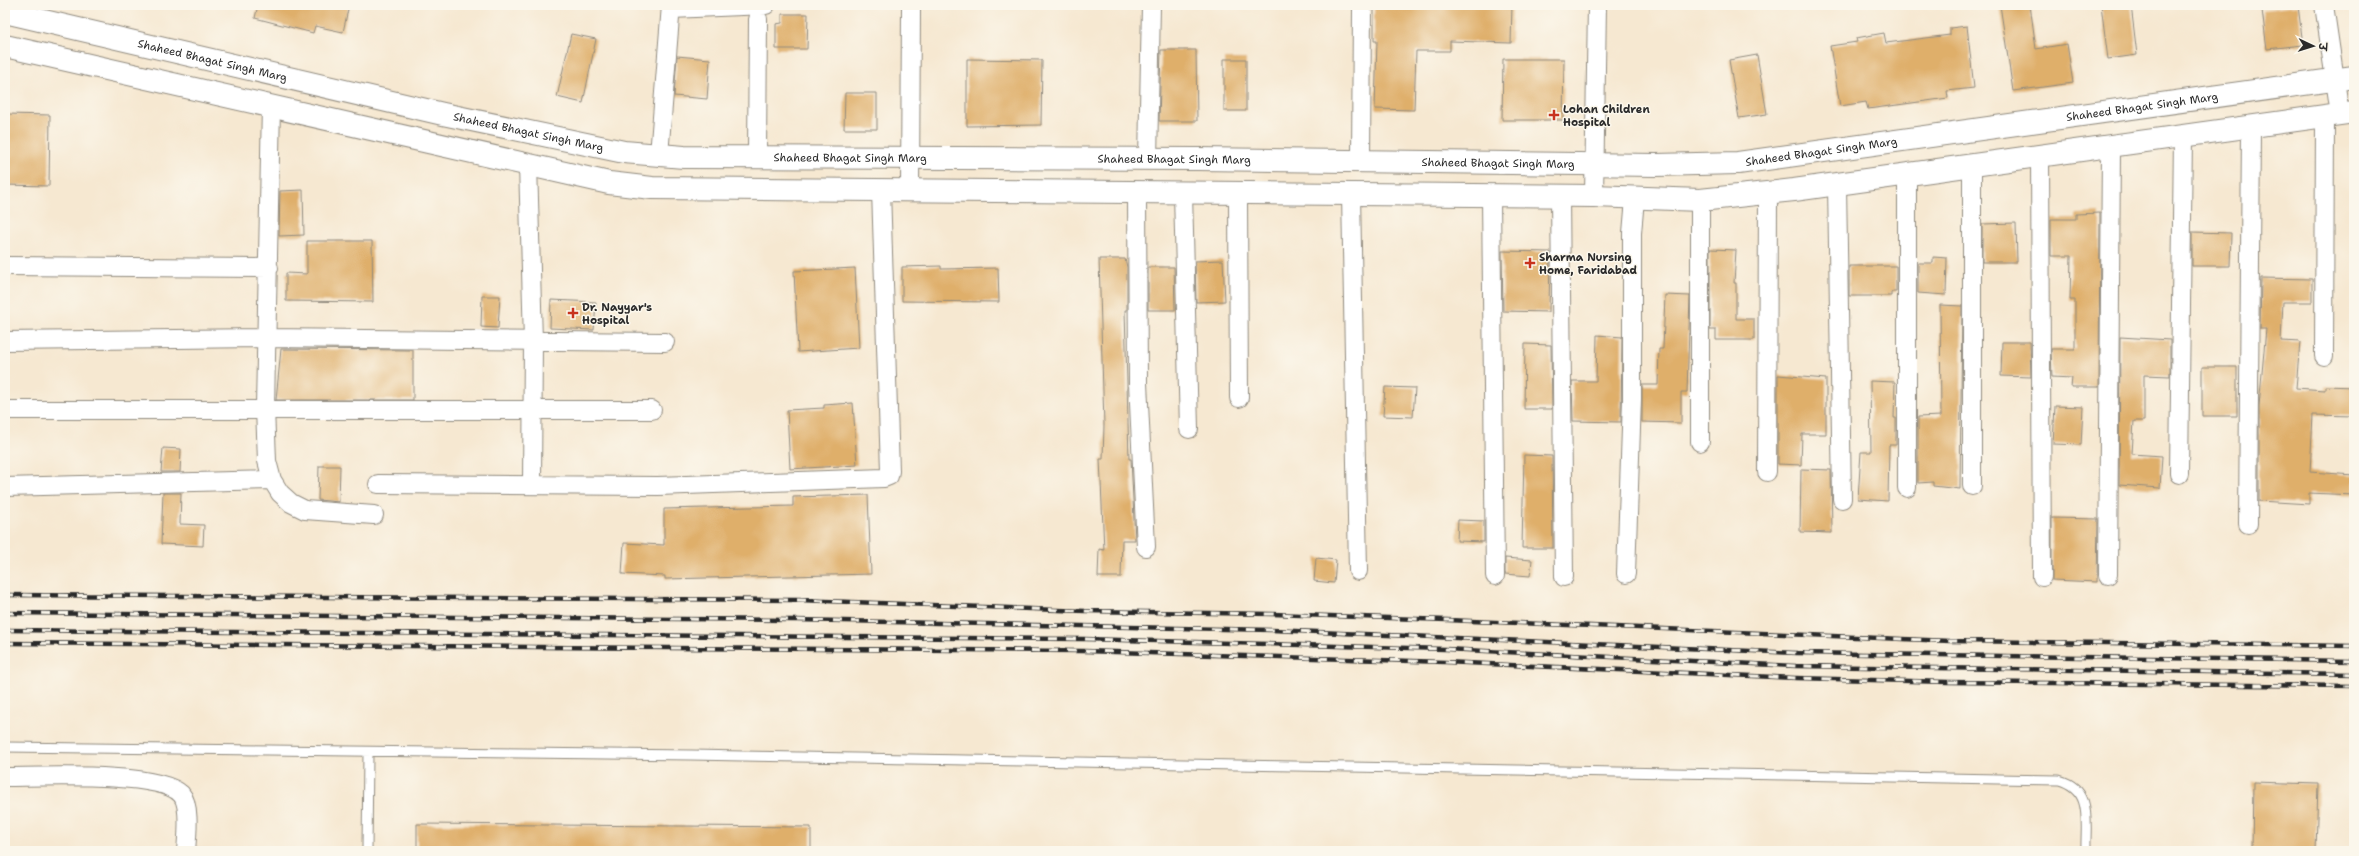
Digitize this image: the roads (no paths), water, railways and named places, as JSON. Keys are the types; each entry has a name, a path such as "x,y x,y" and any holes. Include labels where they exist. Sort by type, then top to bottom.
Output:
{"street":[{"path":"910,191 911,5"},
{"path":"1148,160 1152,5"},
{"path":"1361,161 1362,5"},
{"path":"1594,196 1597,5"},
{"path":"2324,5 2345,79 2340,114 2324,356"},
{"path":"659,155 671,7 762,12 758,156"},
{"name":"Shaheed Bhagat Singh Marg","path":"5,12 443,114 624,152 659,155 1595,164 1738,163 2345,79"},
{"path":"5,46 271,105 609,183 652,188 1137,194 1183,193 1594,196 1635,199 1700,200 1837,184 2340,114"},
{"path":"271,105 265,444 272,480 280,493 291,503 305,510 374,515"},
{"path":"2248,524 2251,127"},
{"path":"2179,474 2183,136"},
{"path":"2108,575 2111,146"},
{"path":"2040,155 2042,576"},
{"path":"528,164 533,341 531,412 532,484"},
{"path":"1972,165 1972,486"},
{"path":"1907,174 1908,488"},
{"path":"1837,184 1842,499"},
{"path":"378,484 658,486 884,478 889,476 881,190"},
{"path":"1183,193 1189,429"},
{"path":"1767,472 1768,193"},
{"path":"1137,194 1138,383 1146,547"},
{"path":"1238,194 1239,398"},
{"path":"1351,194 1358,571"},
{"path":"1491,196 1495,576"},
{"path":"1560,196 1564,577"},
{"path":"1626,574 1632,399 1632,233 1635,199"},
{"path":"1700,200 1700,442"},
{"path":"5,266 269,268"},
{"path":"5,341 266,338 664,342"},
{"path":"5,410 265,408 531,412 652,410"},
{"path":"5,487 272,480"},
{"path":"5,777 132,779 170,786 182,795 187,811 186,851"}],"lane":[{"path":"5,747 691,755 2059,780 2069,783 2078,789 2083,797 2086,851"},
{"path":"366,851 368,752"}],"railway":[{"path":"5,595 799,600 1085,611 1272,614 1447,620 1950,641 2354,646"},
{"path":"5,613 795,620 1272,630 1797,653 2354,661"},
{"path":"5,630 1084,639 1445,649 1796,666 2354,674"},
{"path":"5,643 1084,651 1445,662 1796,678 1948,682 2354,686"}],"place":[{"name":"Lohan Children Hospital","path":"1554,115"},
{"name":"Sharma Nursing Home, Faridabad","path":"1530,263"},
{"name":"Dr. Nayyar's Hospital","path":"573,313"}]}
